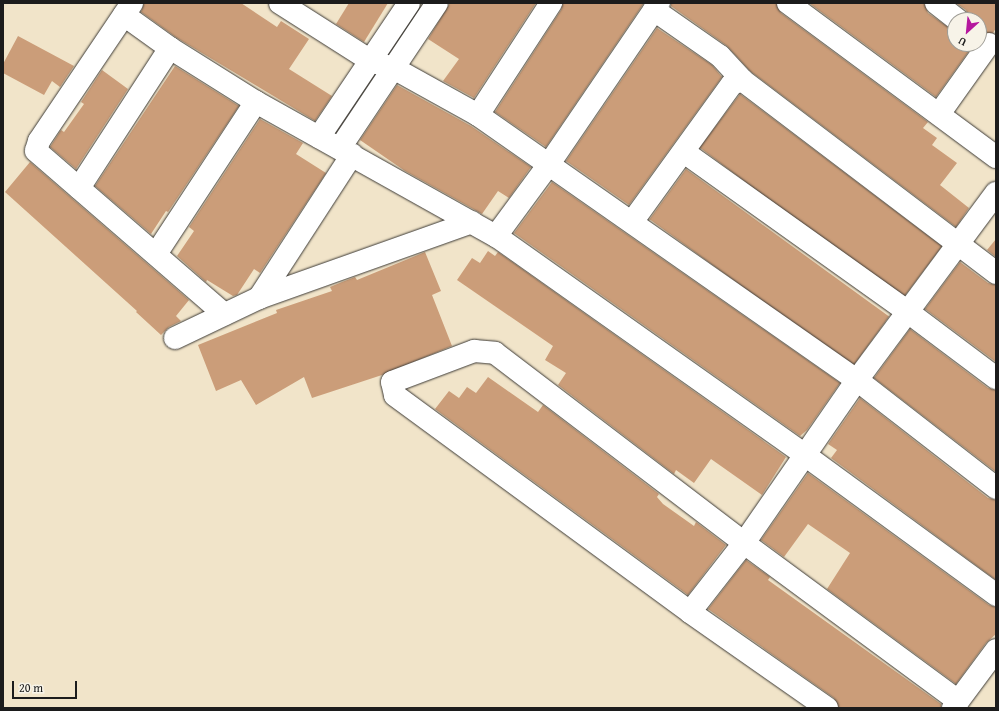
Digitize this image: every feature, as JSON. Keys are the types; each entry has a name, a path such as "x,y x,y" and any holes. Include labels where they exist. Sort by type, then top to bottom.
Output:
{"street":[{"path":"319,136 409,3"},
{"path":"259,298 395,69 437,3"},
{"path":"478,115 551,3"},
{"path":"788,3 996,157"},
{"path":"936,3 948,12"},
{"path":"289,6 371,60 395,69 478,115 857,380 996,488"},
{"path":"496,236 549,164 656,7 720,56 742,80 996,273"},
{"path":"224,314 79,188 39,156 36,146 128,9 170,48 256,102 496,236 805,455 996,595"},
{"path":"939,114 988,43"},
{"path":"79,188 170,48"},
{"path":"632,222 732,84 742,80"},
{"path":"156,254 256,102"},
{"path":"684,152 908,312 996,378"},
{"path":"690,612 744,543 857,380 959,245 996,193"},
{"path":"175,338 259,298 472,222"},
{"path":"827,708 690,612 395,395 392,382 474,351 496,353 956,704 996,650"}],"building":[{"path":"144,3 241,3 277,27 281,21 309,39 289,69 332,96 315,121 177,38 141,12"},
{"path":"349,3 388,3 364,42 336,24"},
{"path":"450,3 536,3 474,98 443,81 459,59 428,39"},
{"path":"563,3 644,3 546,147 495,112 561,10"},
{"path":"671,3 776,3 781,13 928,122 923,128 937,138 932,145 957,163 940,185 969,208 956,227 750,71 727,46 671,6"},
{"path":"809,3 924,3 928,13 947,26 947,52 968,52 936,97"},
{"path":"956,3 996,3 996,28 993,33 987,33 987,12 967,12"},
{"path":"657,28 712,65 722,77 629,205 566,161"},
{"path":"18,36 74,66 60,87 52,81 44,95 3,73 3,64"},
{"path":"175,66 239,106 168,212 166,211 151,234 95,186"},
{"path":"102,70 128,89 76,169 50,147 61,130 64,132 84,104 81,102"},
{"path":"397,85 471,126 531,167 509,198 498,191 482,214 405,171 360,140"},
{"path":"740,94 942,246 902,300 700,148"},
{"path":"260,119 303,143 296,154 326,173 260,273 254,269 237,295 233,296 207,280 206,282 177,256 194,231 189,227"},
{"path":"30,162 189,300 176,316 181,321 169,327 161,335 136,312 137,311 5,192"},
{"path":"686,169 889,317 853,367 650,219"},
{"path":"552,182 840,383 807,430 800,436 514,233"},
{"path":"996,239 996,257 987,250"},
{"path":"488,251 495,256 498,252 786,457 762,495 711,459 694,483 676,470 674,474 558,385 566,373 545,360 553,346 457,280 472,258 480,263"},
{"path":"425,252 441,291 432,295 452,346 382,375 312,398 304,377 256,405 241,380 216,391 198,345 277,313 276,310 332,291 330,287 342,282 355,277 357,280"},
{"path":"960,262 988,283 996,285 996,362 925,309"},
{"path":"910,329 988,388 996,390 996,472 874,378"},
{"path":"488,377 538,412 543,405 659,494 657,497 663,504 694,526 696,522 726,545 688,595 435,409 449,391 459,398 467,387 476,393"},
{"path":"860,398 988,498 996,500 996,580 831,458 837,450 828,444"},
{"path":"808,473 989,605 996,607 996,634 986,643 956,684 827,589 850,553 808,524 784,557 761,540"},
{"path":"746,560 770,577 768,580 941,704 941,708 839,708 834,698 708,609"}]}
